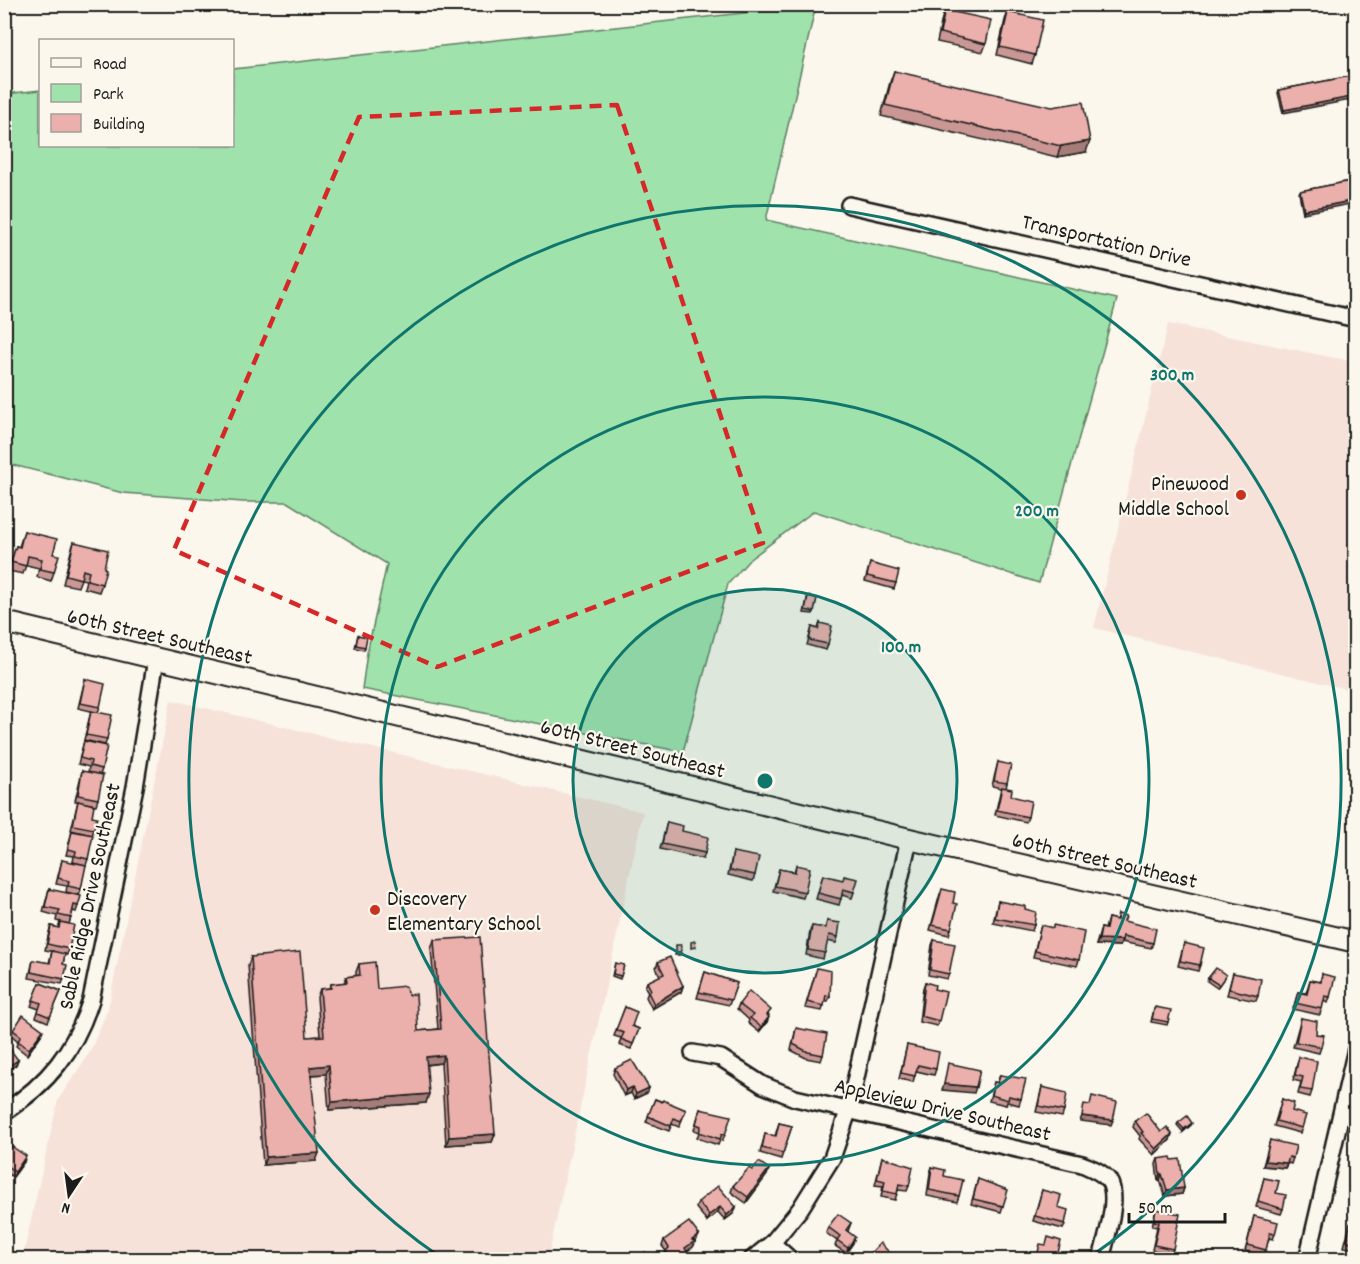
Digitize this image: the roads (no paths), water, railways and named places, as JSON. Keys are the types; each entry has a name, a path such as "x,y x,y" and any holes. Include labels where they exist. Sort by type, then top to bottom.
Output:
{"main road":[{"name":"60th Street Southeast","path":"4,622 909,839 1356,942"}],"street":[{"name":"Transportation Drive","path":"849,205 1356,319"},
{"name":"Sable Ridge Drive Southeast","path":"4,1112 29,1095 55,1070 68,1053 92,1000 135,787 156,658"},
{"path":"751,1260 772,1243 818,1184 832,1158 849,1109 909,839"},
{"path":"1307,1260 1356,1049"},
{"name":"Appleview Drive Southeast","path":"693,1053 721,1058 778,1092 1082,1164 1100,1172 1110,1182 1113,1196 1101,1260"},
{"path":"772,1243 791,1260"}],"place":[{"name":"Pinewood Middle School","path":"1241,495"},
{"name":"Discovery Elementary School","path":"375,910"}]}
